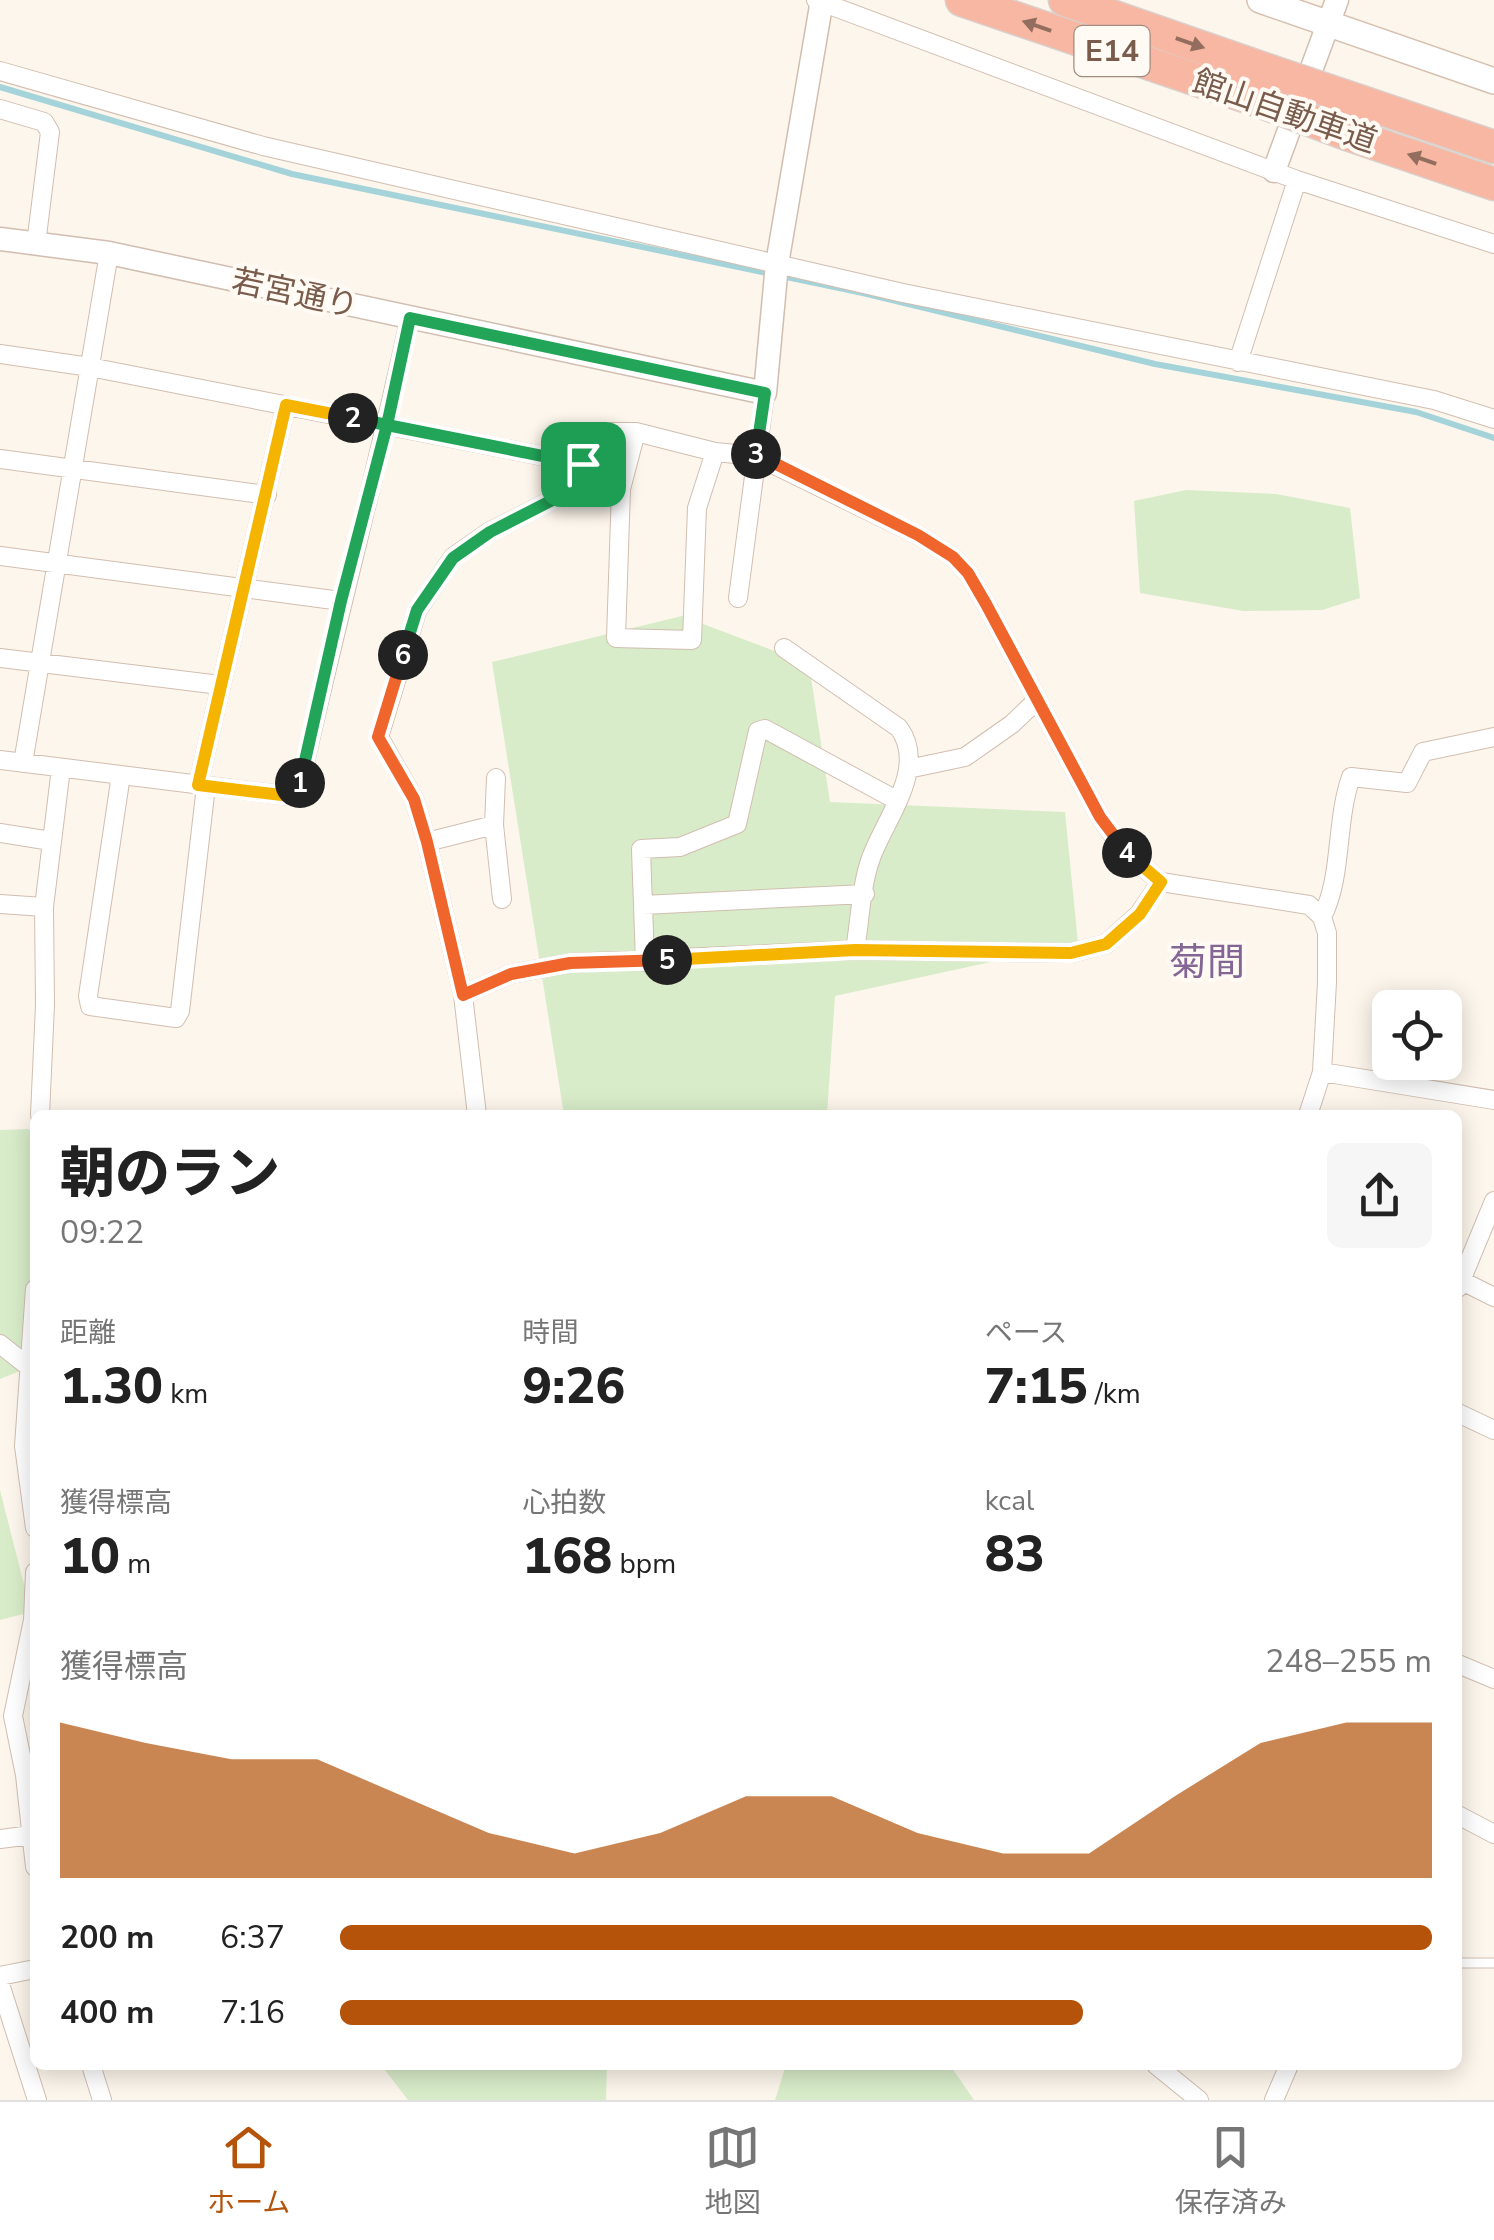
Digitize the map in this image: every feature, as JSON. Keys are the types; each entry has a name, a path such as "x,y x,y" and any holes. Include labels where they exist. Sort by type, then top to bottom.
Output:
{"highway":[{"name":"館山自動車道","path":"962,0 1266,87 1362,102 1494,147"},
{"name":"館山自動車道","path":"1065,0 1266,87 1350,134 1494,184"}],"main road":[{"path":"1260,0 1333,11 1494,81"}],"street":[{"path":"738,598 765,393 777,264 820,1 1297,180 1494,244"},
{"path":"1274,171 1333,11"},
{"path":"0,71 262,146 903,294 1434,400 1494,419"},
{"path":"0,109 44,122 50,132 36,244"},
{"path":"1238,362 1297,180"},
{"name":"若宮通り","path":"0,239 109,253 765,393"},
{"path":"23,763 109,253"},
{"path":"0,760 290,796 300,784 410,318"},
{"path":"0,354 90,367 583,464"},
{"path":"121,775 88,996 90,1006 176,1018 180,1011 202,786 220,685 246,588 286,405"},
{"path":"476,1110 463,995 427,842 414,799 378,737 417,610 453,558 490,532 568,492 594,443 610,432 636,432 714,452 756,456 918,535 953,557 977,588 1100,817 1125,852 1161,882 1284,899 1309,905 1322,917 1327,933 1322,1072 1310,1110"},
{"path":"636,432 621,489 616,638 692,640 697,508 714,452"},
{"path":"0,459 267,495"},
{"path":"0,556 341,601"},
{"path":"784,648 898,728 909,747 908,768 898,801 870,860 855,950"},
{"path":"0,658 220,685"},
{"path":"908,768 964,757 1012,724 1038,700"},
{"path":"645,962 641,849 680,846 737,824 758,731 765,729 898,801"},
{"path":"1322,917 1332,898 1341,805 1351,776 1407,782 1423,752 1494,737"},
{"path":"40,1110 44,907 61,768"},
{"path":"496,778 494,824 502,899"},
{"path":"427,842 494,824"},
{"path":"0,833 51,842"},
{"path":"463,995 511,974 570,963 855,950 1071,953 1106,944 1140,914 1161,882"},
{"path":"643,905 864,894"},
{"path":"0,904 44,907"},
{"path":"1322,1072 1494,1100"},
{"path":"1462,1275 1494,1200"},
{"path":"1462,1283 1494,1298"},
{"path":"0,1344 30,1371"},
{"path":"30,1383 24,1446 30,1491"},
{"path":"1462,1415 1494,1430"},
{"path":"30,1634 7,1716 30,1783"},
{"path":"1462,1666 1494,1680"},
{"path":"1462,1817 1494,1834"},
{"path":"0,1838 30,1835"},
{"path":"0,1976 30,1971"},
{"path":"0,1984 37,2100"},
{"path":"93,2070 102,2100"},
{"path":"1162,2070 1200,2100"},
{"path":"1274,2100 1287,2070"}],"lane":[{"path":"1462,1963 1494,1963"}],"green space":[{"path":"1186,490 1276,494 1350,508 1360,598 1322,610 1243,611 1140,593 1134,501"},
{"path":"682,616 809,664 830,802 1065,812 1078,943 835,996 827,1110 563,1110 492,662"},
{"path":"0,1130 30,1131 30,1367 0,1379"},
{"path":"0,1490 30,1612 0,1620"},
{"path":"385,2070 607,2070 606,2100 408,2100"},
{"path":"784,2070 953,2070 974,2100 775,2100"}],"waterway":[{"path":"0,87 292,174 863,293 1155,364 1416,412 1494,438"}],"district":[{"name":"菊間","path":"1207,962"}],"route":[{"path":"583,464 387,425 341,601 300,784 290,796 264,796 198,785 286,405 387,425 410,318 765,393 756,456 918,535 953,557 968,573 1100,817 1125,852 1161,882 1140,914 1106,944 1071,953 855,950 570,963 511,974 463,995 414,799 378,737 417,610 453,558 490,532 568,492 583,464"}]}
